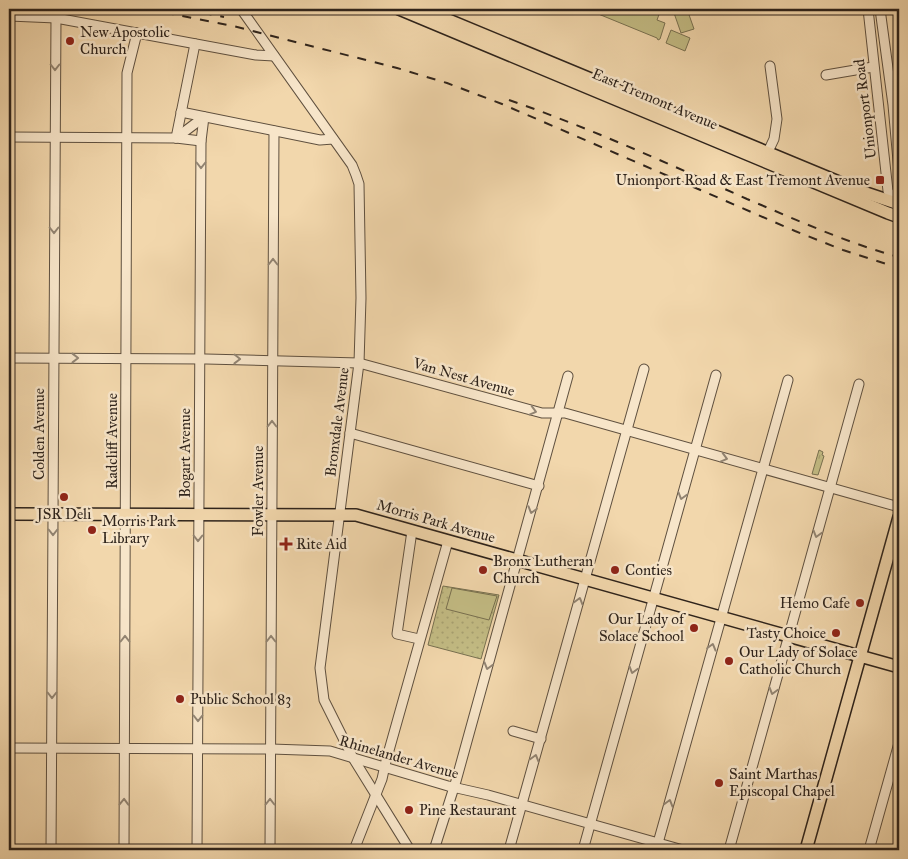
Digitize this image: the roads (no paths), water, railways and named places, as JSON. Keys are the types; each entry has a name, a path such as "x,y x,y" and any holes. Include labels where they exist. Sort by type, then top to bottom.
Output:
{"main road":[{"name":"East Tremont Avenue","path":"399,9 431,18 766,156 899,207"},
{"name":"East Tremont Avenue","path":"422,9 431,18"},
{"name":"Morris Park Avenue","path":"9,514 339,515 364,517 899,667"},
{"path":"806,850 899,517"}],"street":[{"name":"Bronxdale Avenue","path":"242,9 354,170 358,184 361,298 359,363 320,668 324,700 353,758 410,850"},
{"name":"Unionport Road","path":"868,9 888,192 899,207"},
{"name":"Unionport Road","path":"880,9 896,98 899,172"},
{"path":"9,16 56,18 256,55 274,56"},
{"name":"Colden Avenue","path":"51,850 56,18"},
{"name":"Radcliff Avenue","path":"124,850 127,73 137,32"},
{"path":"176,138 194,44"},
{"path":"766,156 774,139 777,119 770,66"},
{"path":"826,75 873,67"},
{"path":"181,112 320,140 333,139"},
{"path":"176,138 204,117"},
{"name":"Bogart Avenue","path":"197,850 201,140 204,117"},
{"name":"Fowler Avenue","path":"270,850 274,131"},
{"path":"9,137 176,138 201,140"},
{"name":"Van Nest Avenue","path":"9,358 273,360 359,363 542,414 559,412 627,430 899,507"},
{"path":"509,850 644,370"},
{"path":"583,850 716,374"},
{"path":"434,850 454,788 568,376"},
{"path":"657,847 788,380"},
{"path":"728,850 859,384"},
{"path":"350,433 539,486"},
{"path":"412,530 397,634 419,639"},
{"path":"354,850 376,796 448,540"},
{"path":"513,731 540,739"},
{"path":"869,850 899,743"},
{"name":"Rhinelander Avenue","path":"9,748 330,751 454,788 590,824 657,847 683,850"}],"railway":[{"path":"147,9 233,26 397,68 447,83 502,104 795,231 843,250 899,268"},
{"path":"185,9 224,17"},
{"path":"509,100 599,134 822,231 899,257"}],"place":[{"name":"New Apostolic Church","path":"70,41"},
{"name":"Unionport Road & East Tremont Avenue","path":"880,180"},
{"name":"JSR Deli","path":"64,497"},
{"name":"Morris Park Library","path":"92,530"},
{"name":"Rite Aid","path":"286,544"},
{"name":"Bronx Lutheran Church","path":"483,570"},
{"name":"Conties","path":"615,570"},
{"name":"Hemo Cafe","path":"860,603"},
{"name":"Our Lady of Solace School","path":"694,628"},
{"name":"Tasty Choice","path":"836,633"},
{"name":"Our Lady of Solace Catholic Church","path":"729,661"},
{"name":"Public School 83","path":"180,699"},
{"name":"Saint Marthas Episcopal Chapel","path":"719,783"},
{"name":"Pine Restaurant","path":"409,810"}]}
